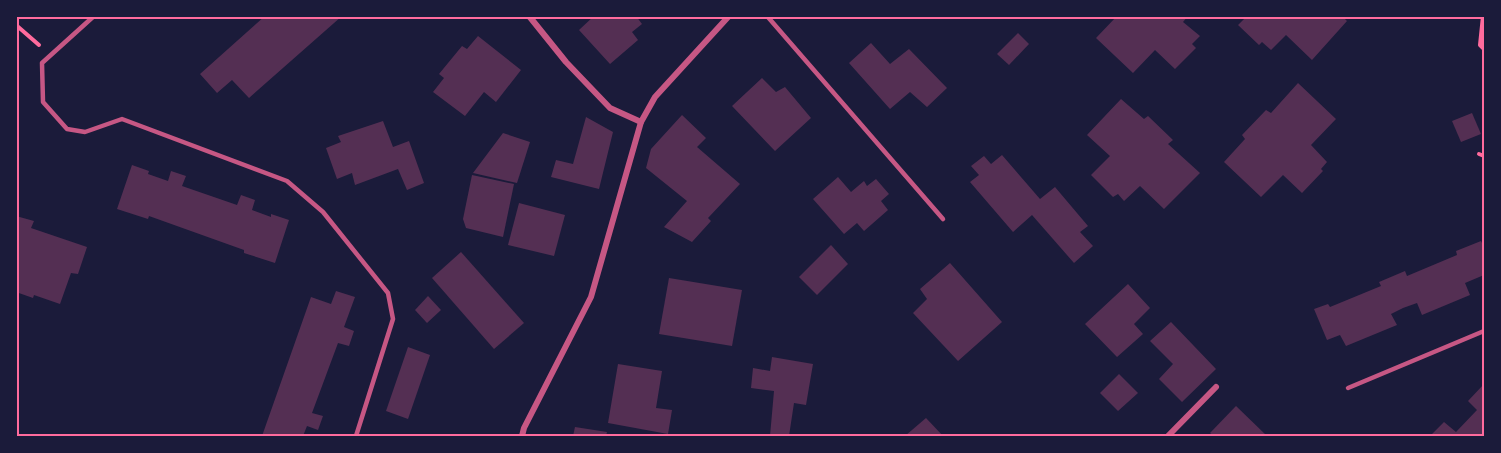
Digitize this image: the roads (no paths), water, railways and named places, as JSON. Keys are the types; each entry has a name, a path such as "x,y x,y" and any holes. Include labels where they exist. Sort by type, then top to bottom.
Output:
{"street":[{"path":"529,16 566,63 610,108 641,122"},
{"path":"522,436 591,297 641,122 655,97 729,16"},
{"path":"1168,436 1216,387"}],"lane":[{"path":"94,16 42,63 43,102 67,129 85,132 122,119 287,181 323,212 388,293 393,319 356,436"},
{"path":"767,16 943,219"},
{"path":"1348,388 1485,331"}]}
